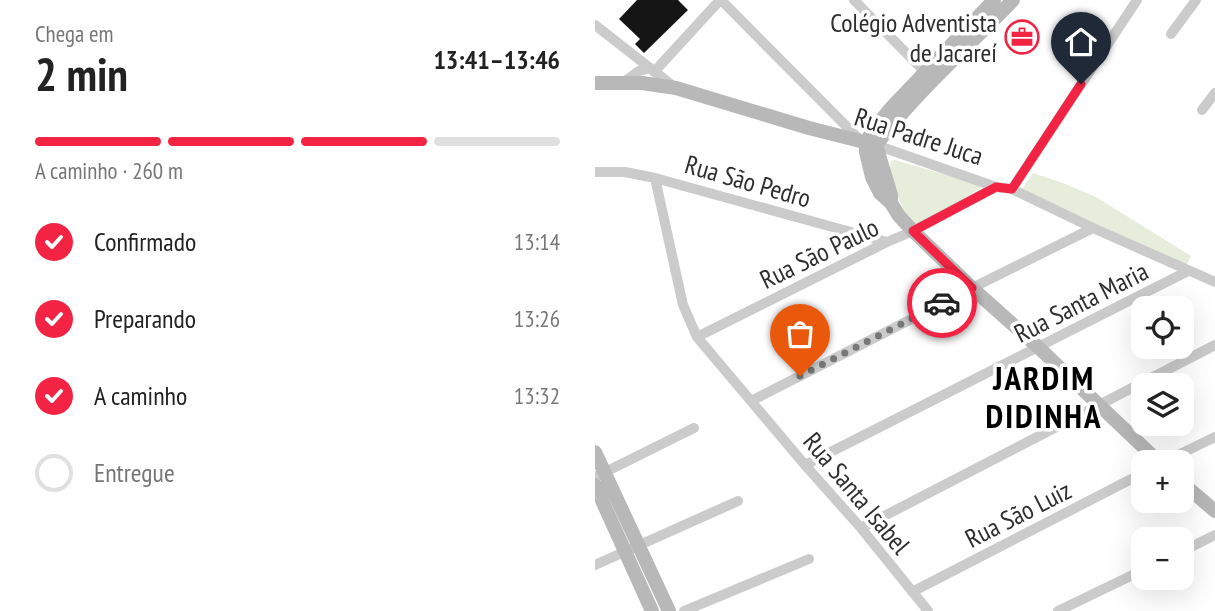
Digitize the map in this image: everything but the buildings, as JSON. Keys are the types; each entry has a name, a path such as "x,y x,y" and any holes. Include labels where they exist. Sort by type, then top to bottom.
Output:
{"main road":[{"path":"994,0 890,109 871,133 868,162 872,177 880,192 913,231 1146,450"},
{"path":"868,143 891,125 1013,0"},
{"name":"Rua Padre Juca","path":"595,83 654,84 676,88 868,143"},
{"path":"595,452 598,478 632,548 669,611"},
{"path":"1194,493 1215,511"},
{"path":"632,548 652,611"}],"street":[{"path":"622,83 639,71 652,70 721,0 868,143"},
{"path":"854,0 925,72"},
{"path":"1012,189 1137,0"},
{"path":"1171,34 1196,0"},
{"path":"595,25 676,88"},
{"path":"1202,110 1215,93"},
{"name":"Rua Padre Juca","path":"868,143 996,187 1012,189 1215,282"},
{"name":"Rua São Pedro","path":"595,172 625,172 656,177 887,242"},
{"name":"Rua Santa Isabel","path":"656,177 683,305 697,337 861,528 928,611"},
{"name":"Rua São Paulo","path":"697,337 913,231 996,187"},
{"path":"751,401 1093,228"},
{"name":"Rua Santa Maria","path":"805,465 1188,271"},
{"path":"861,528 1215,345"},
{"path":"598,478 694,428"},
{"path":"1188,450 1215,437"},
{"name":"Rua São Luiz","path":"912,592 1131,479"},
{"path":"595,565 738,502"},
{"path":"1194,546 1215,535"},
{"path":"684,611 809,559"},
{"path":"1058,611 1131,576"}],"green space":[{"path":"891,161 982,187 918,226 909,221 895,191 890,168"},
{"path":"1033,173 1096,197 1191,256 1186,266 1022,189"}],"way so far":[{"path":"800,376 942,303"}],"place":[{"name":"Colégio Adventista de Jacareí","path":"1022,37"}],"district":[{"name":"JARDIM DIDINHA","path":"1044,396"}],"route":[{"path":"942,303 972,288 913,231 996,187 1012,189 1081,84"}]}
